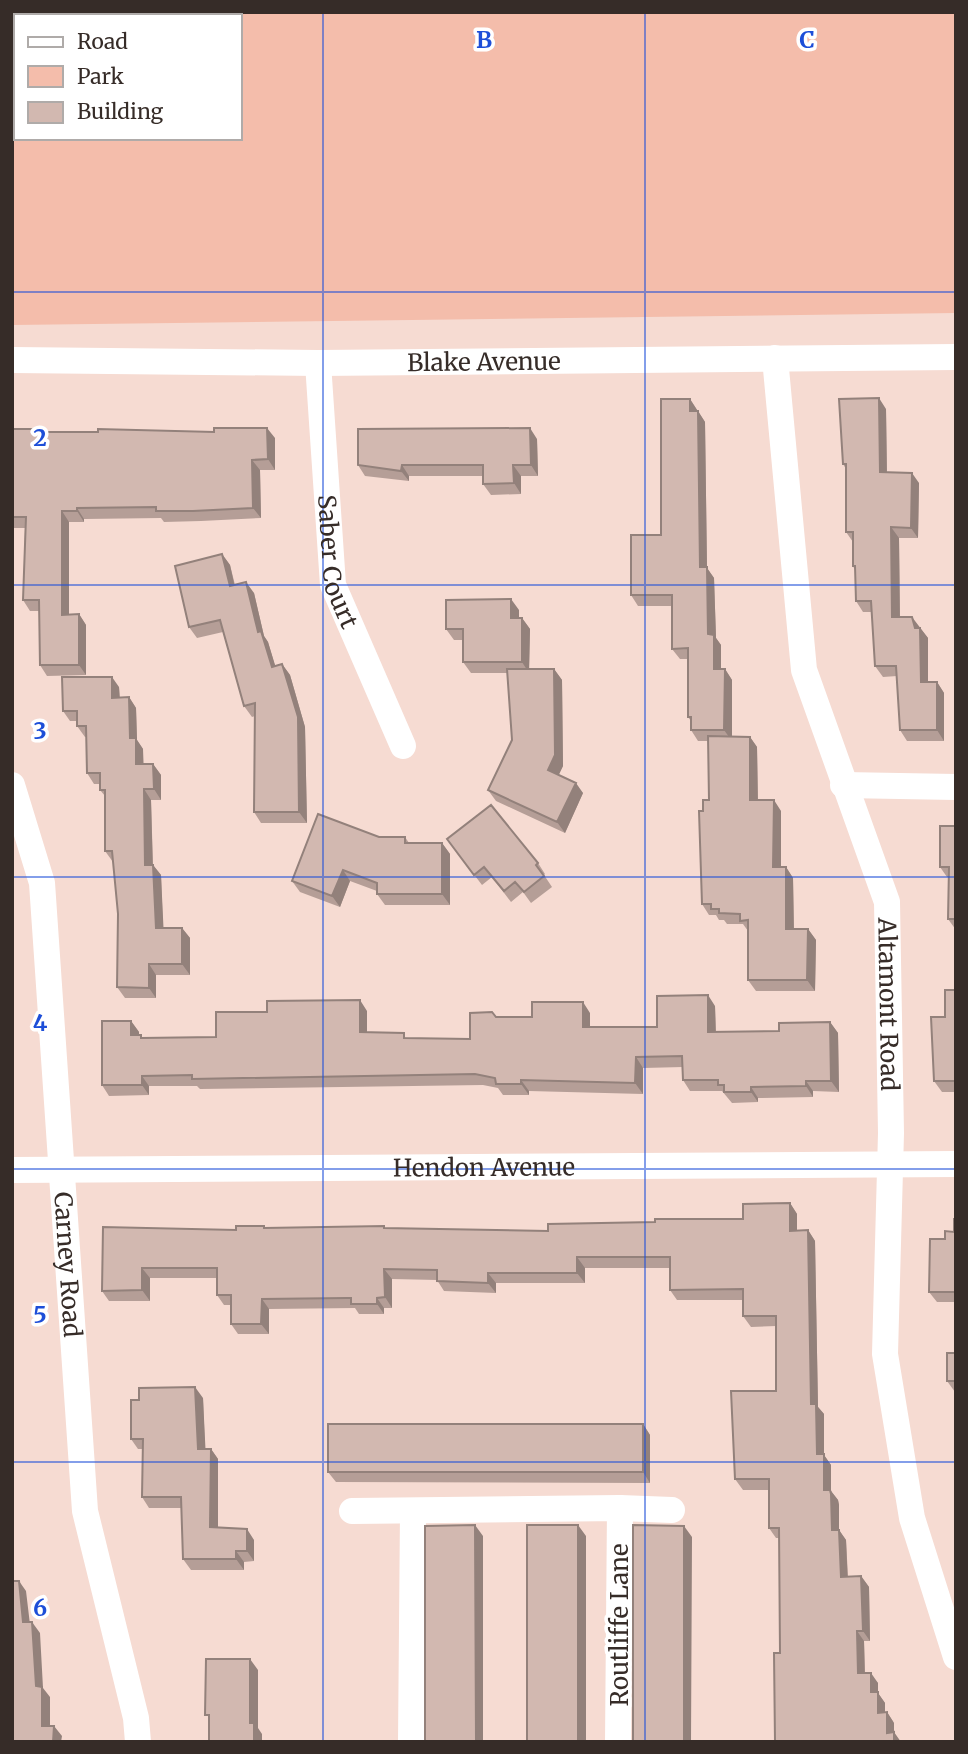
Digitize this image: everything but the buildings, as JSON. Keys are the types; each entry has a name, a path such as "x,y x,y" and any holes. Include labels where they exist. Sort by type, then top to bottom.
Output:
{"street":[{"name":"Altamont Road","path":"775,358 804,670 887,902 890,1164 885,1354 912,1518 956,1657"},
{"name":"Blake Avenue","path":"12,360 318,363 956,358"},
{"name":"Saber Court","path":"318,363 333,585 403,746"},
{"name":"Carney Road","path":"12,785 42,883 85,1511 136,1718 138,1742"},
{"path":"844,785 956,787"},
{"name":"Hendon Avenue","path":"12,1170 956,1164"},
{"name":"Routliffe Lane","path":"618,1742 620,1508"},
{"name":"Routliffe Lane","path":"352,1511 620,1508 672,1510"},
{"path":"411,1742 413,1511"}],"green space":[{"path":"12,12 956,12 956,313 12,325"}]}
